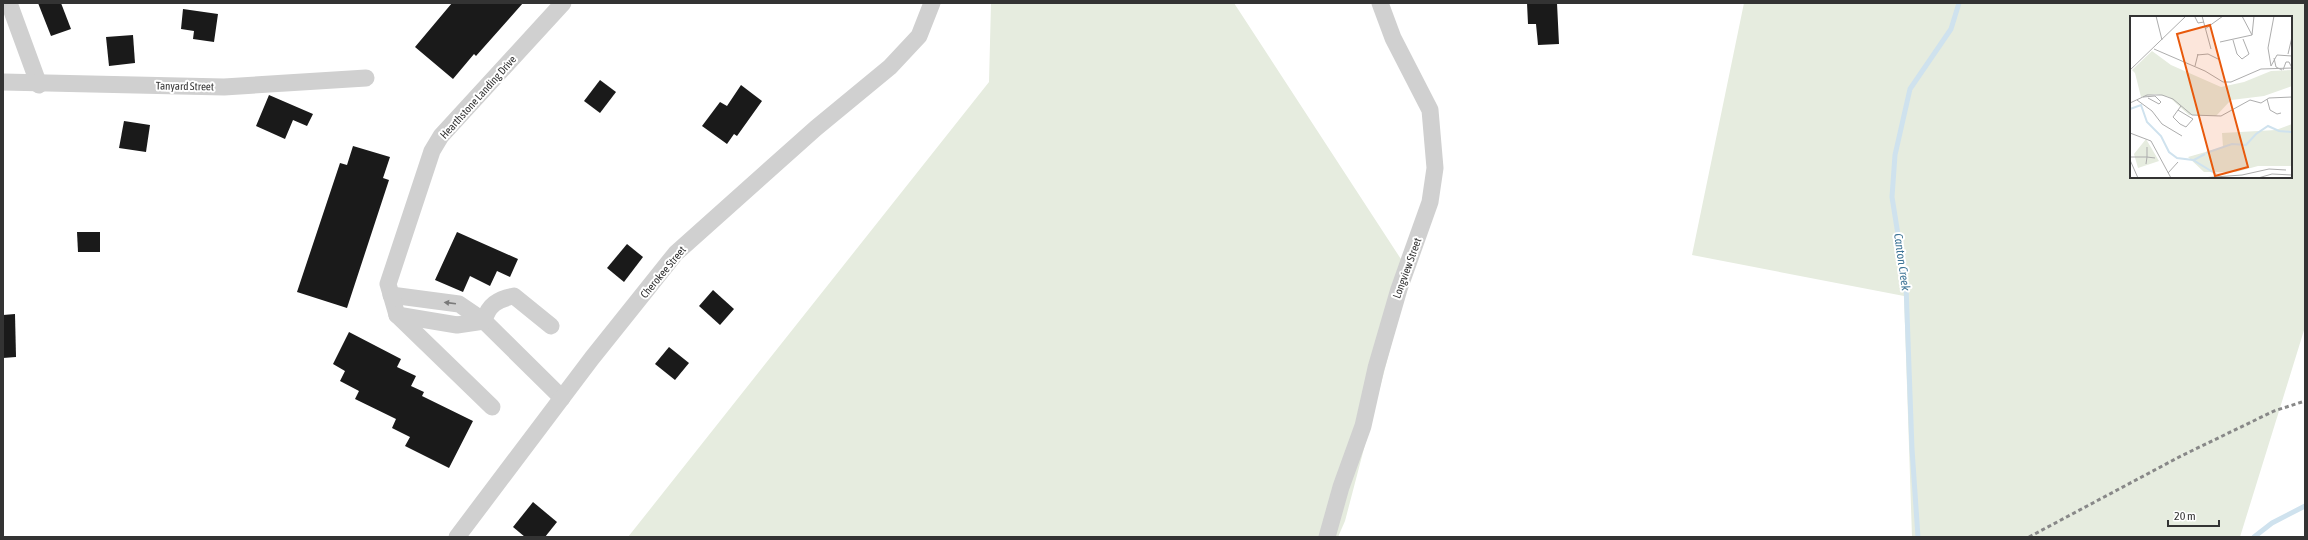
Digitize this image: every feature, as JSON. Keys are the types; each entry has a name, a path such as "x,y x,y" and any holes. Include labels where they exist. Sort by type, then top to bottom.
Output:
{"street":[{"path":"9,3 40,84"},
{"name":"Hearthstone Landing Drive","path":"396,315 388,284 432,151 441,136 563,3"},
{"name":"Cherokee Street","path":"457,537 562,398 676,253 816,128 890,67 919,36 932,3"},
{"name":"Longview Street","path":"1327,537 1341,487 1363,426 1376,368 1398,289 1430,202 1435,168 1430,110 1393,38 1380,3"},
{"name":"Tanyard Street","path":"3,82 224,87 366,78"},
{"path":"391,295 459,304 484,321 562,398"},
{"path":"484,321 487,311 499,298 514,296 552,326"},
{"path":"396,315 457,325 484,321"},
{"path":"396,315 492,407"}],"shaded area":[{"path":"991,3 1234,3 1410,273 1345,521 1338,537 628,537 989,82"},
{"path":"1744,3 2305,3 2305,327 2240,537 1912,537 1904,296 1692,255"}],"building":[{"path":"38,3 61,3 71,29 51,36"},
{"path":"452,3 523,3 476,56 474,54 453,79 415,47"},
{"path":"1527,3 1557,3 1559,44 1538,45 1536,24 1528,24"},
{"path":"183,9 218,14 214,42 193,39 194,31 181,29"},
{"path":"133,35 135,63 109,66 106,37"},
{"path":"600,80 616,92 600,113 584,101"},
{"path":"741,85 762,101 737,136 734,134 727,144 702,126 720,102 727,106"},
{"path":"269,95 313,114 307,126 293,120 285,139 256,126"},
{"path":"124,121 150,125 146,152 119,148"},
{"path":"353,146 390,157 383,178 389,180 347,308 297,292 340,163 347,165"},
{"path":"77,232 100,232 100,252 78,252"},
{"path":"457,232 518,259 510,277 497,271 490,286 470,276 463,292 435,280"},
{"path":"627,244 643,257 624,282 607,268"},
{"path":"713,290 734,309 720,325 699,306"},
{"path":"15,314 16,357 3,358 3,315"},
{"path":"349,332 401,359 397,367 416,376 411,386 424,392 422,396 473,421 449,468 405,446 410,437 392,428 396,419 355,399 359,391 340,381 345,371 333,364"},
{"path":"669,347 689,363 675,380 655,364"},
{"path":"533,502 557,522 545,537 525,537 513,527"}],"waterway":[{"name":"Canton Creek","path":"1918,537 1912,449 1906,285 1892,197 1895,155 1910,89 1951,29 1959,3"},
{"path":"2254,537 2272,523 2305,506"}],"railway":[{"path":"2029,537 2181,456 2274,411 2305,401"}]}
